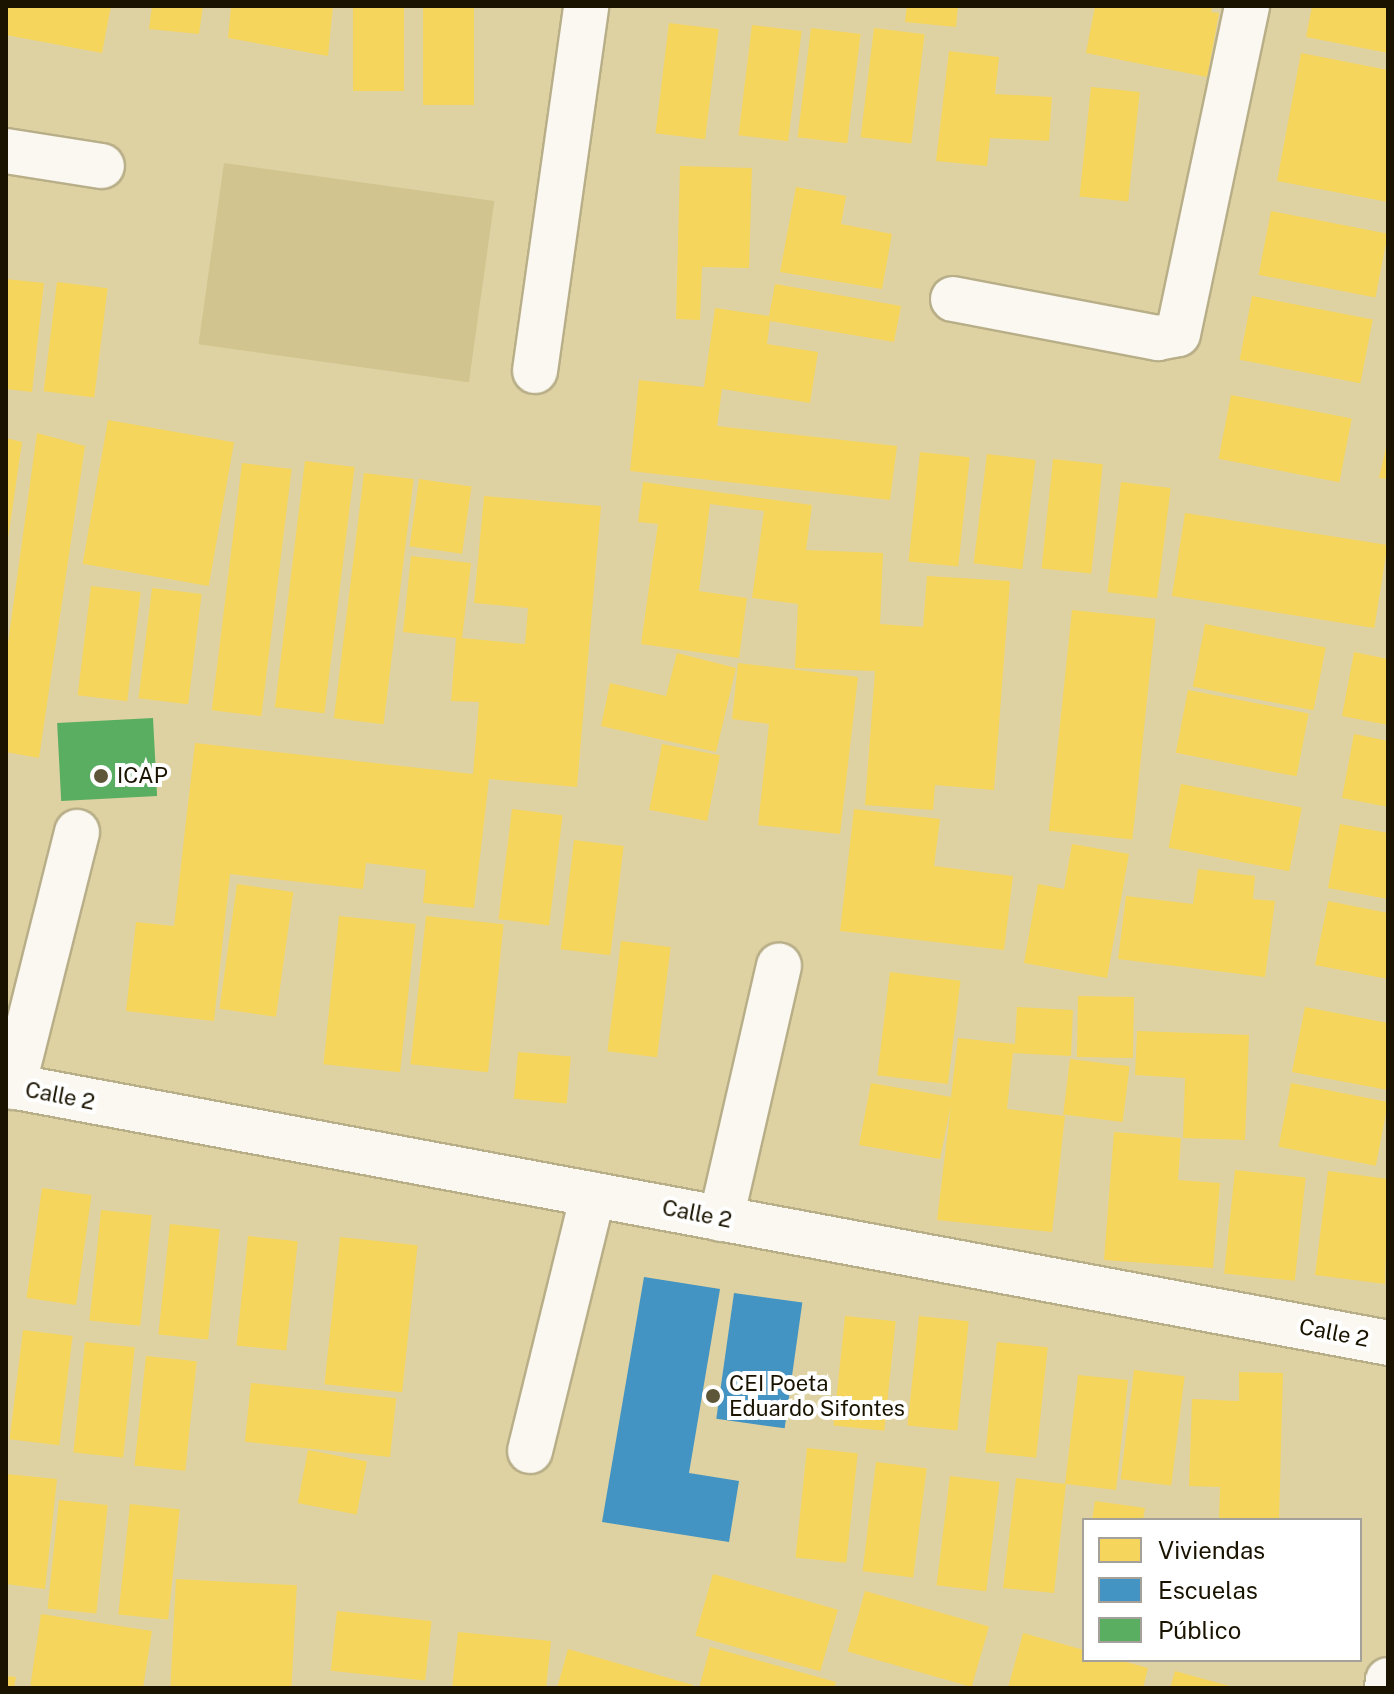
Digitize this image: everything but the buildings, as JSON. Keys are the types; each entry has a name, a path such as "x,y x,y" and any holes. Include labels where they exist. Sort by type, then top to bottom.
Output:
{"street":[{"path":"535,371 586,6"},
{"path":"953,299 1158,338 1178,334 1247,6"},
{"path":"6,151 102,166"},
{"path":"10,1086 77,832"},
{"path":"721,1219 779,966"},
{"name":"Calle 2","path":"10,1086 1388,1343"},
{"path":"530,1451 593,1195"},
{"path":"1387,1688 1388,1680"}],"shaded area":[{"path":"224,163 494,201 469,382 199,344"}],"place":[{"name":"ICAP","path":"101,776"},
{"name":"CEI Poeta Eduardo Sifontes","path":"713,1396"}]}
